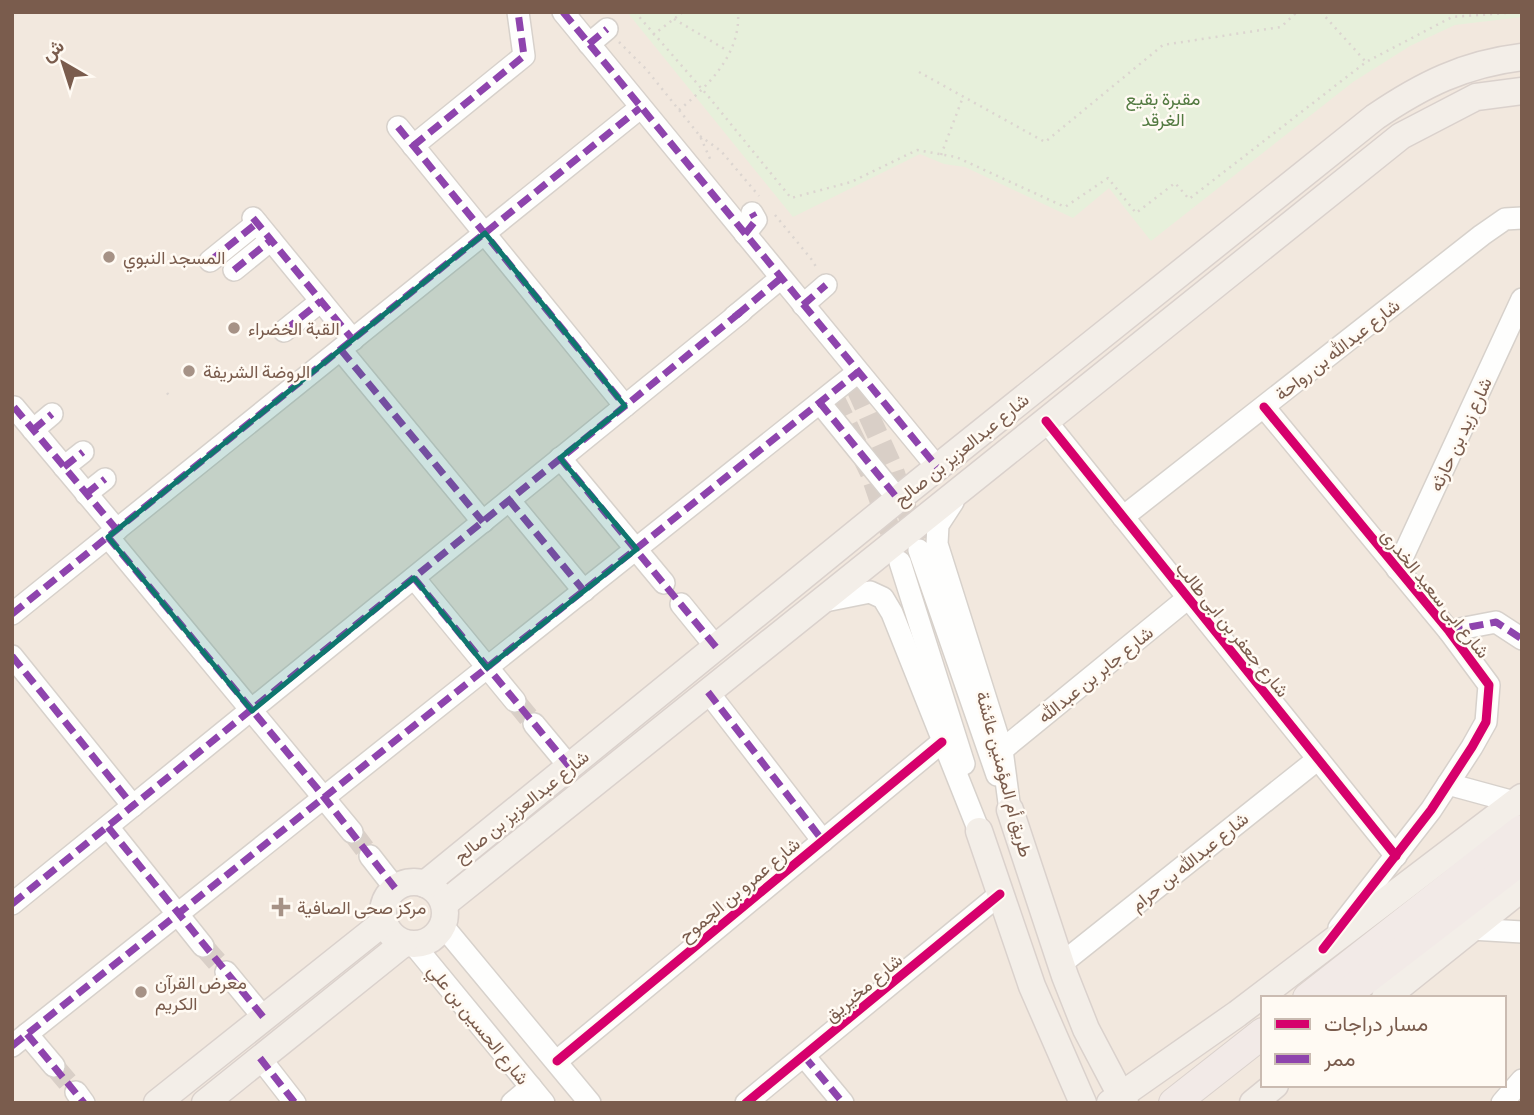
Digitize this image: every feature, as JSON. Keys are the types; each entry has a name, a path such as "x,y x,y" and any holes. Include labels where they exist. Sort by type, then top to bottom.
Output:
{"highway":[{"path":"1312,996 1494,904 1519,810"},
{"path":"1344,996 1494,904 1522,859"},
{"path":"1174,1103 1261,1035"},
{"path":"1203,1103 1261,1059"}],"main road":[{"name":"شارع عبدالعزيز بن صالح","path":"425,884 937,467 1375,117 1405,97 1450,75 1498,60 1522,57"},
{"name":"شارع عبدالعزيز بن صالح","path":"205,1103 409,944 434,937 443,915 708,692 1401,136 1476,97 1522,91"},
{"name":"طريق أم المؤمنين عائشة","path":"1010,810 1061,964 1086,1029 1119,1100"},
{"path":"1119,1100 1323,949 1519,810"},
{"path":"979,831 1032,986 1083,1103"},
{"path":"409,944 388,931 384,922 384,903 395,888 415,882 425,884 440,895 443,915"},
{"path":"1387,996 1494,904 1522,888"},
{"path":"157,1103 384,922"},
{"path":"1166,1103 1165,1095 1170,1078 1180,1056"},
{"path":"1254,1103 1273,1087"}],"street":[{"path":"413,146 524,56 518,12"},
{"path":"563,12 937,467"},
{"path":"589,44 607,29"},
{"path":"12,614 640,108"},
{"path":"398,127 625,406"},
{"path":"745,234 756,220 752,213"},
{"name":"شارع عبدالله بن رواحة","path":"1124,517 1482,235 1505,219 1522,218"},
{"path":"210,261 255,221 321,301 347,345 483,522"},
{"path":"234,270 271,240"},
{"path":"12,904 781,278"},
{"path":"803,304 826,285"},
{"name":"شارع زيد بن حارثه","path":"1397,569 1522,299"},
{"path":"284,331 321,301"},
{"path":"1094,343 1113,367"},
{"path":"54,1066 20,1040 858,372"},
{"path":"820,403 898,499"},
{"path":"14,407 86,494 112,534 352,832"},
{"name":"شارع ابى سعيد الخدرى","path":"1264,407 1449,631 1489,685 1486,722 1448,784 1431,810 1323,949"},
{"path":"33,430 52,414"},
{"name":"شارع جعفر بن ابى طالب","path":"1046,421 1396,856"},
{"path":"983,430 1003,455"},
{"path":"64,467 83,452"},
{"path":"560,458 664,583"},
{"path":"86,494 105,479"},
{"name":"طريق أم المؤمنين عائشة","path":"967,484 938,525 937,544 1002,750 1010,810"},
{"path":"509,500 584,591"},
{"path":"919,550 986,749 1010,810"},
{"path":"901,562 963,757 979,831"},
{"path":"414,578 515,701"},
{"path":"820,602 870,592 883,598 892,613 979,831"},
{"name":"شارع جابر بن عبدالله","path":"1002,750 1188,598"},
{"path":"681,604 716,647"},
{"path":"1449,631 1496,622 1522,639"},
{"path":"12,656 133,806"},
{"path":"708,692 823,841"},
{"path":"534,724 569,766"},
{"name":"شارع عمرو بن الجموح","path":"557,1061 942,742"},
{"name":"شارع عبدالله بن حرام","path":"1061,964 1318,759"},
{"path":"1448,784 1519,810"},
{"path":"108,827 203,946"},
{"path":"370,856 395,888"},
{"name":"شارع مخيريق","path":"746,1103 1000,894"},
{"path":"1494,904 1522,932"},
{"name":"شارع الحسين بن علي","path":"443,915 590,1103"},
{"name":"شارع الحسين بن علي","path":"409,944 538,1095"},
{"path":"226,972 264,1018"},
{"path":"804,1056 844,1103"},
{"path":"260,1058 295,1103"},
{"path":"1502,1103 1522,1080"},
{"path":"512,1103 538,1095"}],"path":[{"path":"635,12 791,198 851,182 917,150 956,157 1065,206 1108,178 1136,213 1175,183 1189,199 1366,62 1452,17 1518,12"},
{"path":"653,34 683,12"},
{"path":"679,110 703,90 720,69 739,24 738,12"},
{"path":"919,72 1045,142 1163,46 1281,27 1297,12"},
{"path":"1321,12 1366,62"},
{"path":"674,19 729,51"},
{"path":"607,29 646,69 700,136 710,160"},
{"path":"941,155 963,97"},
{"path":"167,393 171,398"}],"highlighted area":[{"path":"485,233 625,406 560,458 637,549 487,668 414,578 252,711 108,537"}],"shaded area":[{"path":"12,12 1522,12 1522,1103 12,1103"}],"green space":[{"name":"مقبرة بقيع الغرقد","path":"627,12 1522,12 1522,17 1455,25 1410,46 1353,82 1151,241 1109,188 1073,218 965,167 944,164 920,154 793,217"}],"tunnel":[{"path":"856,387 893,469 917,541"},
{"path":"834,398 871,474 898,554"},
{"path":"515,701 534,724"},
{"path":"352,832 370,856"},
{"path":"203,946 226,972"},
{"path":"54,1066 76,1092"}],"marked path":[{"path":"413,146 524,56 518,12"},
{"path":"563,12 937,467"},
{"path":"589,44 607,29"},
{"path":"12,614 640,108"},
{"path":"398,127 625,406"},
{"path":"745,234 756,220 752,213"},
{"path":"253,218 353,340"},
{"path":"210,261 257,223"},
{"path":"234,270 271,240"},
{"path":"737,315 781,278"},
{"path":"803,305 826,285"},
{"path":"284,331 321,301"},
{"path":"12,904 742,311 734,317"},
{"path":"341,350 483,522"},
{"path":"12,1046 858,372"},
{"path":"820,403 898,499"},
{"path":"14,407 117,530"},
{"path":"33,430 52,414"},
{"path":"64,467 83,452"},
{"path":"560,458 716,647"},
{"path":"86,494 105,479"},
{"path":"509,500 584,591"},
{"path":"108,537 316,787 395,888"},
{"path":"414,578 569,766"},
{"path":"1449,631 1496,622 1522,639"},
{"path":"12,656 133,806"},
{"path":"708,692 823,841"},
{"path":"108,827 264,1018"},
{"path":"27,1034 84,1103"},
{"path":"804,1056 843,1103"},
{"path":"260,1058 295,1103"}],"cycle path":[{"path":"1264,407 1449,631 1489,685 1486,722 1472,747 1431,810 1323,949"},
{"path":"1046,421 1396,856"},
{"path":"557,1061 942,742"},
{"path":"746,1103 1000,894"}],"place":[{"name":"المسجد النبوي","path":"109,257"},
{"name":"القبة الخضراء","path":"234,328"},
{"name":"الروضة الشريفة","path":"189,371"},
{"name":"مركز صحى الصافية","path":"281,907"},
{"name":"معرض القرآن الكريم","path":"141,992"}]}
